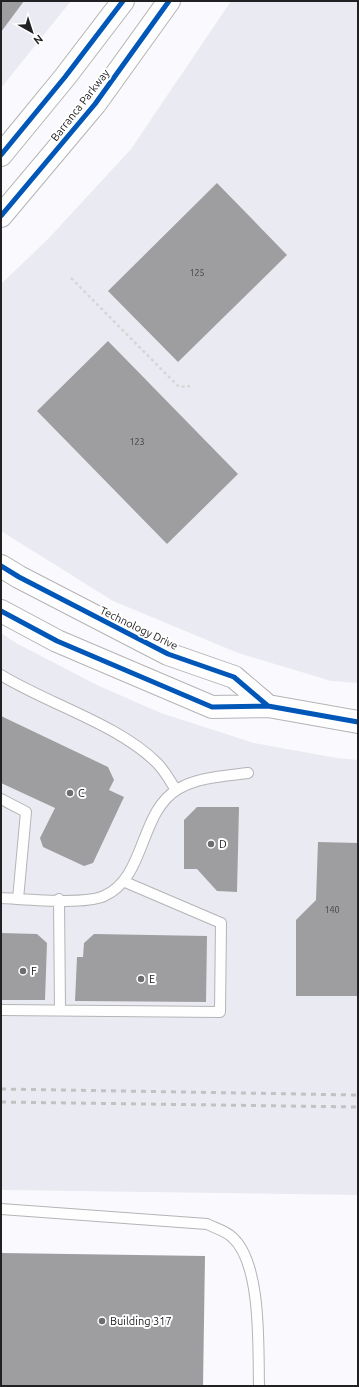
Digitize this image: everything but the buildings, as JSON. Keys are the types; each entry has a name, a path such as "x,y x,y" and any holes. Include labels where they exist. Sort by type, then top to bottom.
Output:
{"street":[{"path":"1,155 65,78 123,1"},
{"name":"Barranca Parkway","path":"1,216 95,104 169,1"},
{"name":"Technology Drive","path":"1,566 25,581 168,654 234,677 268,706"},
{"path":"1,611 57,641 212,707 268,706 358,722"}],"lane":[{"path":"1,675 103,727 141,750 165,772 176,790"},
{"path":"1,898 87,900 103,896 125,882 154,817 166,798 176,790 206,779 248,773"},
{"path":"1,799 26,812 18,899"},
{"path":"1,1010 220,1012 221,923 125,882"},
{"path":"59,900 60,1010"},
{"path":"1,1209 208,1224 232,1237 247,1259 257,1308 259,1386"}],"path":[{"path":"71,278 179,387 190,386"}],"shaded area":[{"path":"1,1 71,1 1,88"},
{"path":"231,1 358,1 358,683 331,681 238,653 113,601 1,531 1,284 48,239 131,149"},
{"path":"1,633 16,643 97,685 161,713 254,743 337,758 358,760 358,1195 1,1190"}],"railway":[{"path":"1,1089 358,1095"},
{"path":"1,1102 358,1107"}],"cycle path":[{"path":"1,155 65,77 123,1"},
{"path":"1,216 95,104 169,1"},
{"path":"1,566 19,577 168,654 234,677 268,706"},
{"path":"1,611 57,641 212,707 268,706 358,722"}],"place":[{"name":"C","path":"70,793"},
{"name":"D","path":"211,844"},
{"name":"F","path":"23,971"},
{"name":"E","path":"141,979"},
{"name":"Building 317","path":"102,1321"}]}
